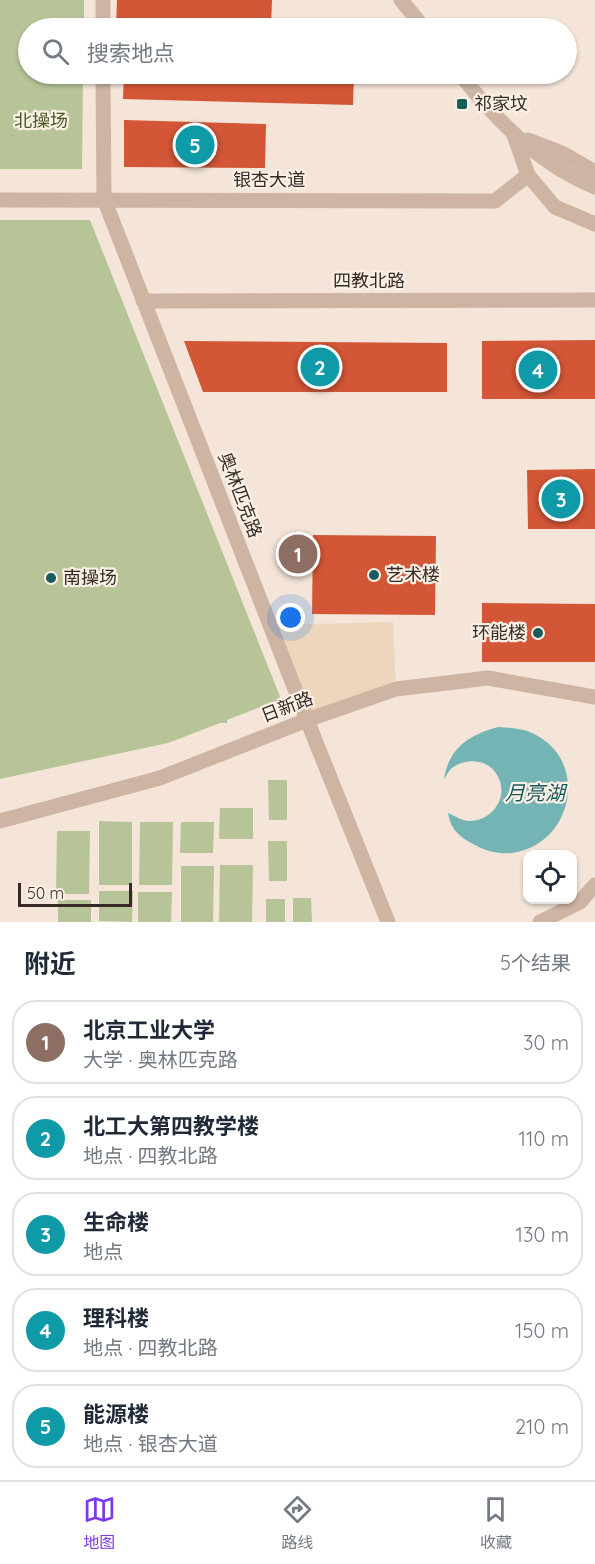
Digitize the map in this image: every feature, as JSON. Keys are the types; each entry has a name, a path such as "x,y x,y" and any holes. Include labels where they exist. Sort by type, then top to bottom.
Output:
{"street":[{"path":"103,0 103,18"},
{"path":"401,0 416,18"},
{"name":"奥林匹克路","path":"103,84 104,199 388,922"},
{"path":"468,84 518,139 548,161 595,187"},
{"path":"514,135 562,153 595,172"},
{"path":"514,135 528,175 555,207 595,224"},
{"name":"银杏大道","path":"0,200 495,201 528,175"},
{"name":"四教北路","path":"144,301 595,300"},
{"name":"日新路","path":"0,821 160,778 307,720 396,689 488,678 595,697"},
{"path":"540,922 580,902 595,885"}],"green space":[{"name":"北操场","path":"0,0 84,0 84,18 18,18 18,84 83,84 82,169 0,169"},
{"path":"0,220 90,220 281,699 227,720 227,723 220,723 168,743 0,779"},
{"path":"268,780 287,780 287,820 269,820"},
{"path":"220,808 253,808 253,839 219,839"},
{"path":"99,821 132,822 132,885 99,885"},
{"path":"140,822 173,822 172,885 139,885"},
{"path":"181,822 214,822 213,853 180,853"},
{"path":"57,831 90,831 89,894 56,894"},
{"path":"268,841 287,841 287,881 269,881"},
{"path":"220,865 253,865 252,922 219,922"},
{"path":"181,866 214,866 213,922 181,922"},
{"path":"99,891 133,891 132,922 99,921"},
{"path":"138,892 172,892 171,922 138,922"},
{"path":"293,898 311,898 312,922 293,922"},
{"path":"266,899 285,899 285,922 266,922"},
{"path":"58,900 91,900 91,922 58,922"}],"shaded area":[{"path":"393,622 396,689 307,720 270,625"}],"water":[{"name":"月亮湖","path":"498,727 530,732 552,747 563,763 568,781 567,801 561,819 549,835 533,847 512,853 490,851 466,840 454,829 449,819 448,813 470,821 478,820 491,813 496,808 501,794 496,773 485,764 472,761 458,764 449,771 444,779 451,758 462,744 478,734"}],"building":[{"path":"117,0 272,0 271,18 116,18"},
{"path":"124,84 354,84 353,105 123,99"},
{"path":"124,120 266,124 265,168 124,167"},
{"path":"595,340 595,399 482,399 482,341"},
{"path":"184,341 447,343 447,392 203,392"},
{"path":"595,469 595,529 528,529 527,470"},
{"name":"艺术楼","path":"313,535 436,536 435,615 312,614"},
{"name":"环能楼","path":"482,603 595,604 595,662 482,662"}],"place":[{"name":"祁家坟","path":"462,104"},
{"name":"能源楼","path":"195,145"},
{"name":"北工大第四教学楼","path":"320,367"},
{"name":"理科楼","path":"538,370"},
{"name":"生命楼","path":"561,499"},
{"name":"北京工业大学","path":"298,554"},
{"name":"艺术楼","path":"374,575"},
{"name":"南操场","path":"51,578"},
{"name":"环能楼","path":"538,633"}]}
